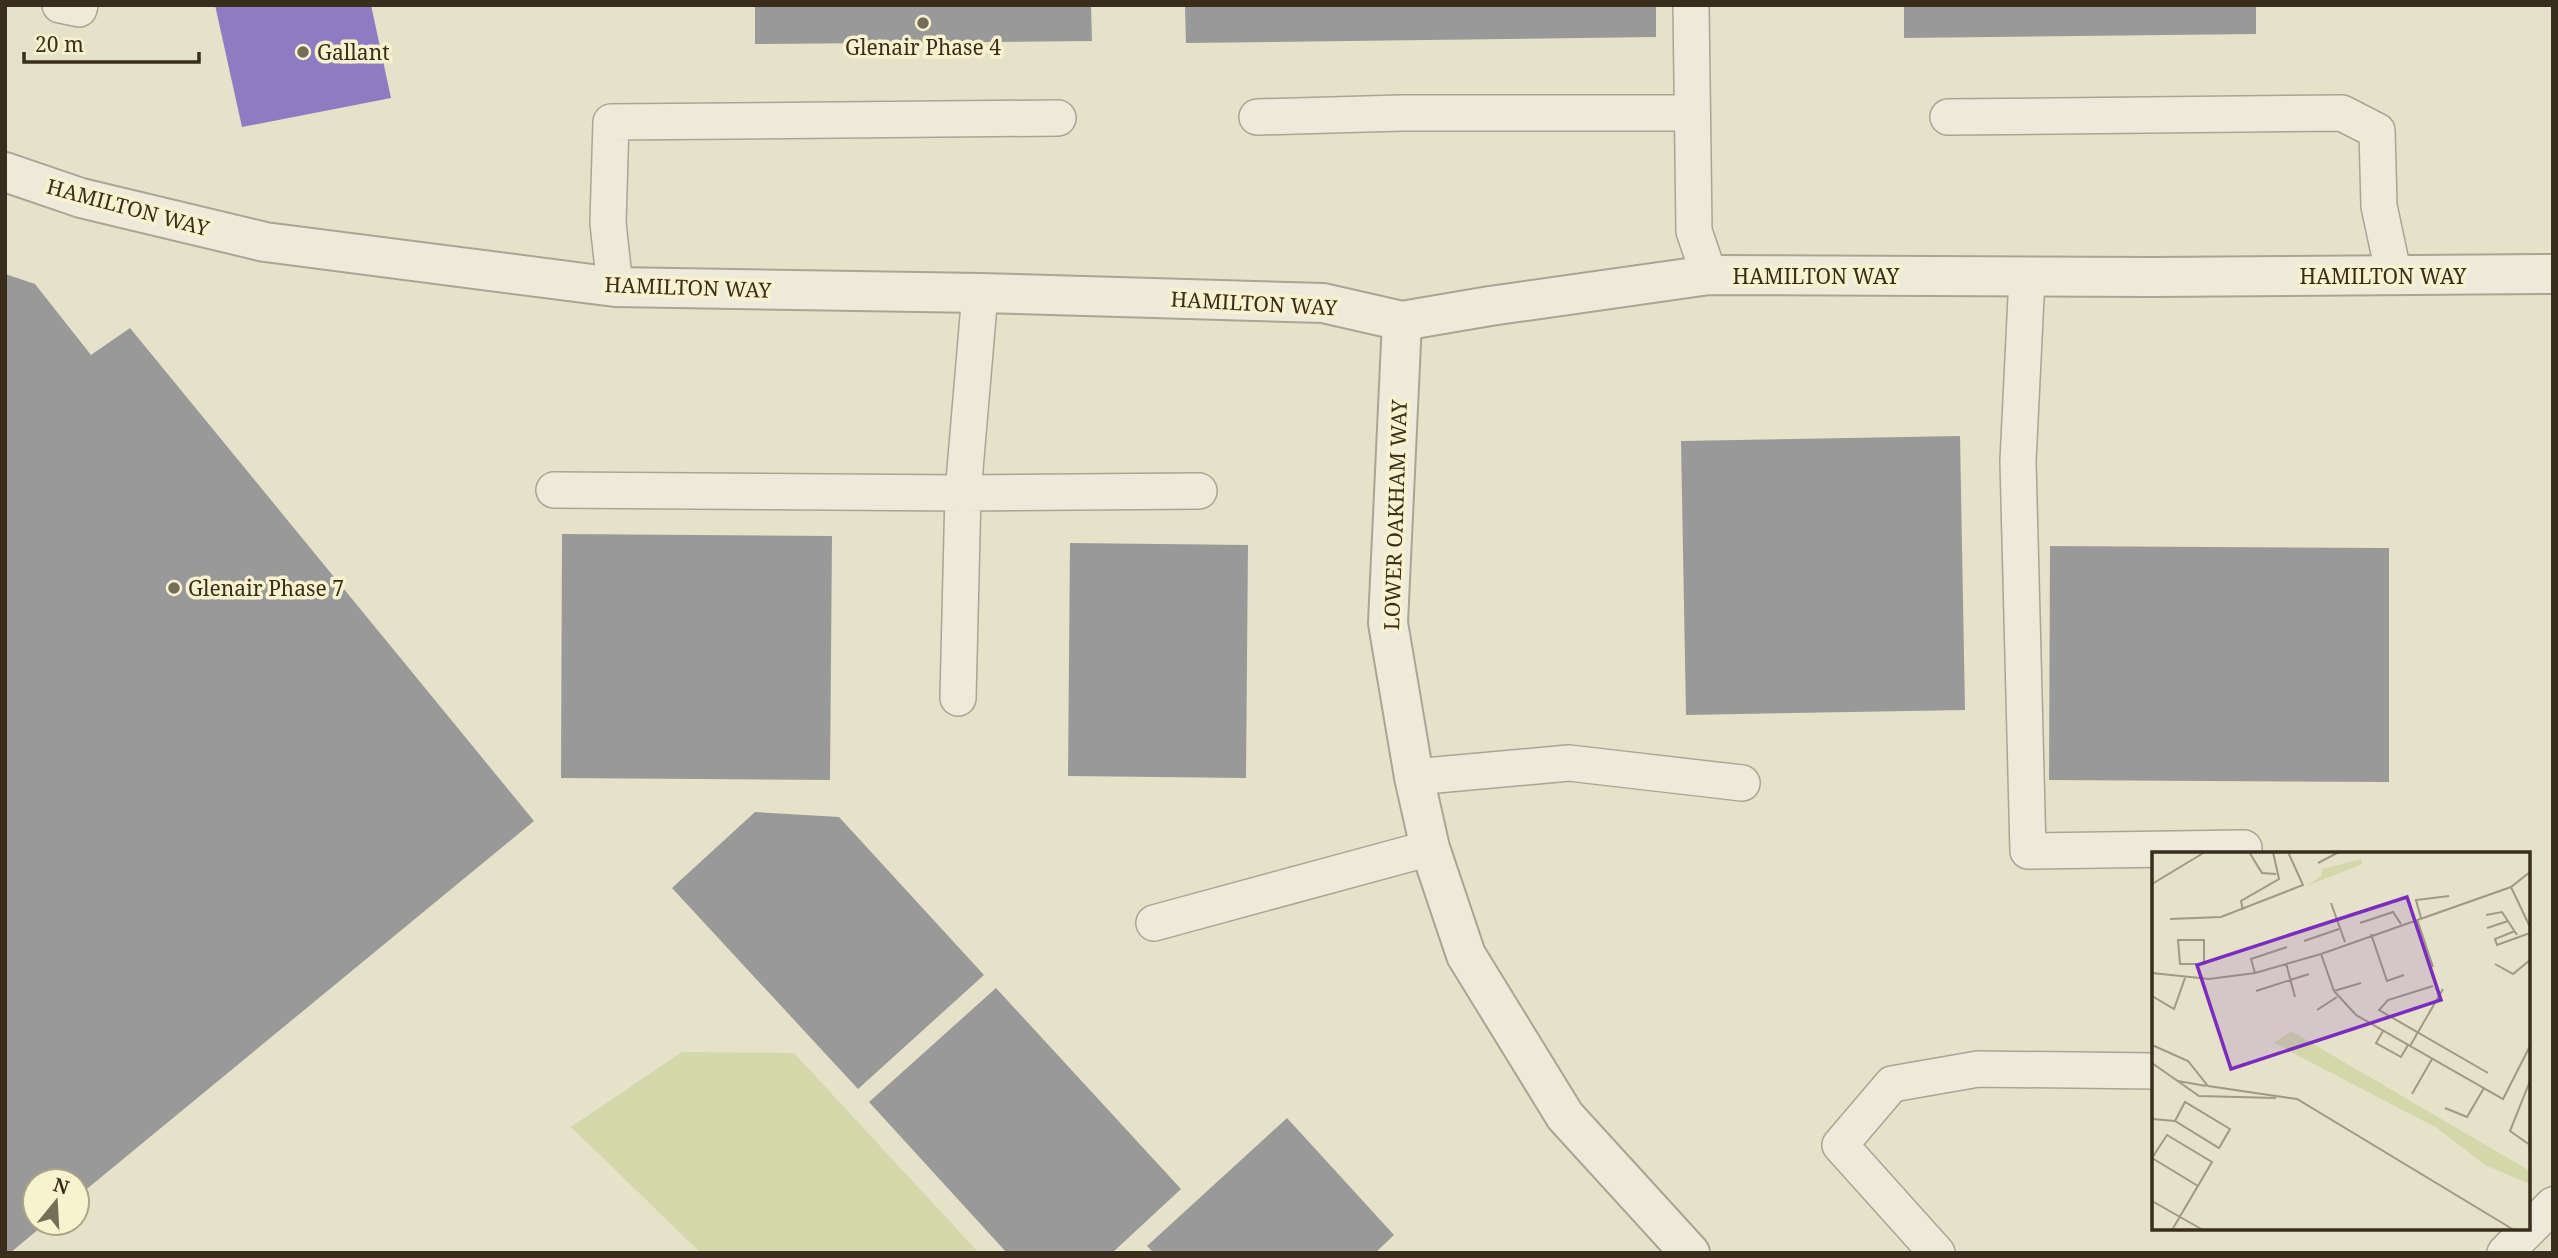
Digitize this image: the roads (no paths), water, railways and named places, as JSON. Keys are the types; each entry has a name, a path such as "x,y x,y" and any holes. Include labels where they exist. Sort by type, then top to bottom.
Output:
{"street":[{"name":"HAMILTON WAY","path":"5,172 81,198 265,242 615,288 981,293 1323,303 1402,321 1709,275 2027,277 2553,274"},
{"name":"LOWER OAKHAM WAY","path":"1402,321 1388,623 1414,776 1430,848 1466,955 1565,1116 1690,1253"}],"lane":[{"path":"60,5 79,9 80,5"},
{"path":"1691,5 1694,231 1709,275"},
{"path":"1257,117 1414,113 1691,113"},
{"path":"1948,117 2342,113 2377,131 2379,206 2394,276"},
{"path":"615,288 608,223 611,122 1058,118"},
{"path":"2027,277 2018,461 2028,851 2244,848"},
{"path":"958,698 963,493 981,293"},
{"path":"554,490 963,493 1199,491"},
{"path":"1414,776 1569,762 1742,783"},
{"path":"1154,923 1430,848"},
{"path":"1937,1253 1840,1145 1892,1084 1978,1069 2152,1071"},
{"path":"2530,1228 2553,1205"},
{"path":"2505,1253 2528,1230"}],"place":[{"name":"Glenair Phase 4","path":"923,23"},
{"name":"Gallant","path":"303,52"},
{"name":"Glenair Phase 7","path":"174,588"}]}
